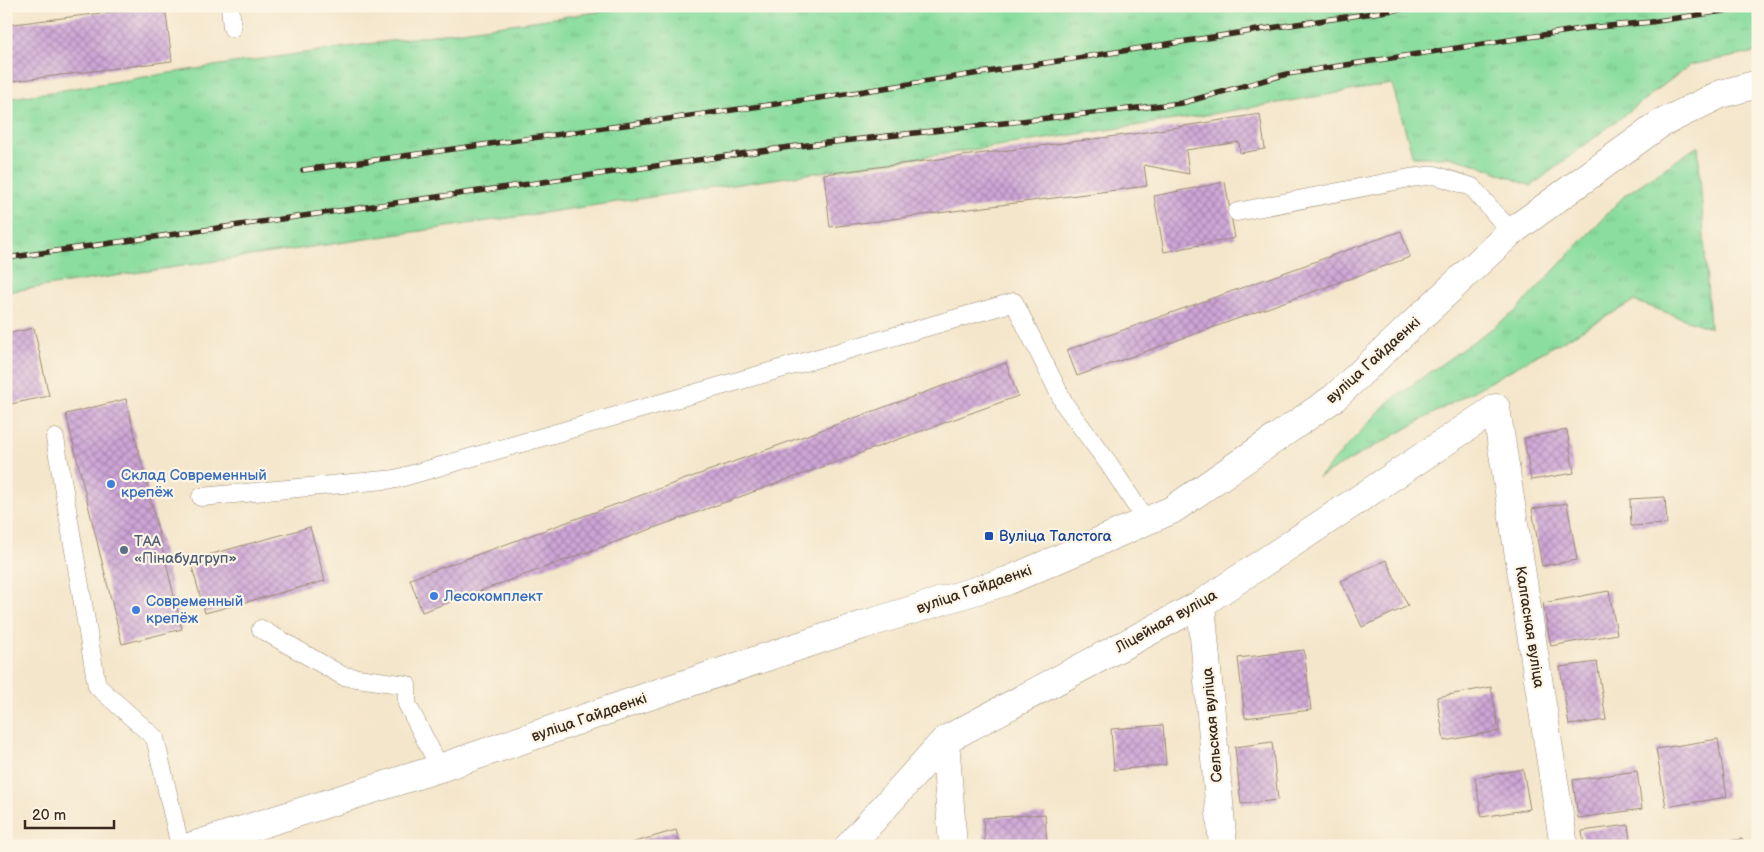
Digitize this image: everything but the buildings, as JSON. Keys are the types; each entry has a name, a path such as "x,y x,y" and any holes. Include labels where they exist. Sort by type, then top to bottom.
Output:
{"street":[{"name":"вуліца Гайдаенкі","path":"192,846 440,768 862,625 1007,581 1172,510 1334,398 1511,232 1660,124 1721,94 1758,84"},
{"name":"Ліцейная вуліца","path":"849,846 945,740 1201,604 1496,408"},
{"name":"Калгасная вуліца","path":"1496,408 1564,846"},
{"name":"Сельская вуліца","path":"1201,604 1224,846"},
{"path":"945,740 953,846"}],"lane":[{"path":"230,6 232,28"},
{"path":"1237,212 1410,178 1435,175 1472,187 1511,232"},
{"path":"201,497 396,479 1014,302 1065,405 1109,464 1146,521"},
{"path":"55,438 97,686 155,738 180,846"},
{"path":"261,629 342,676 407,684 407,704 440,768"}],"green space":[{"path":"640,6 1758,6 1758,52 1690,65 1531,186 1479,165 1448,157 1413,157 1392,84 1181,119 6,292 6,99 233,63"},
{"path":"1698,146 1710,328 1634,301 1318,478 1388,402 1515,312 1625,195"}],"railway":[{"path":"303,170 826,97 1422,6"},
{"path":"6,258 790,147 1182,103 1287,74 1588,28 1651,22 1756,6"}],"place":[{"name":"Склад Современный крепёж","path":"111,484"},
{"name":"Вуліца Талстога","path":"989,536"},
{"name":"ТАА «Пінабудгруп»","path":"124,550"},
{"name":"Лесокомплект","path":"434,596"},
{"name":"Современный крепёж","path":"136,610"}]}
